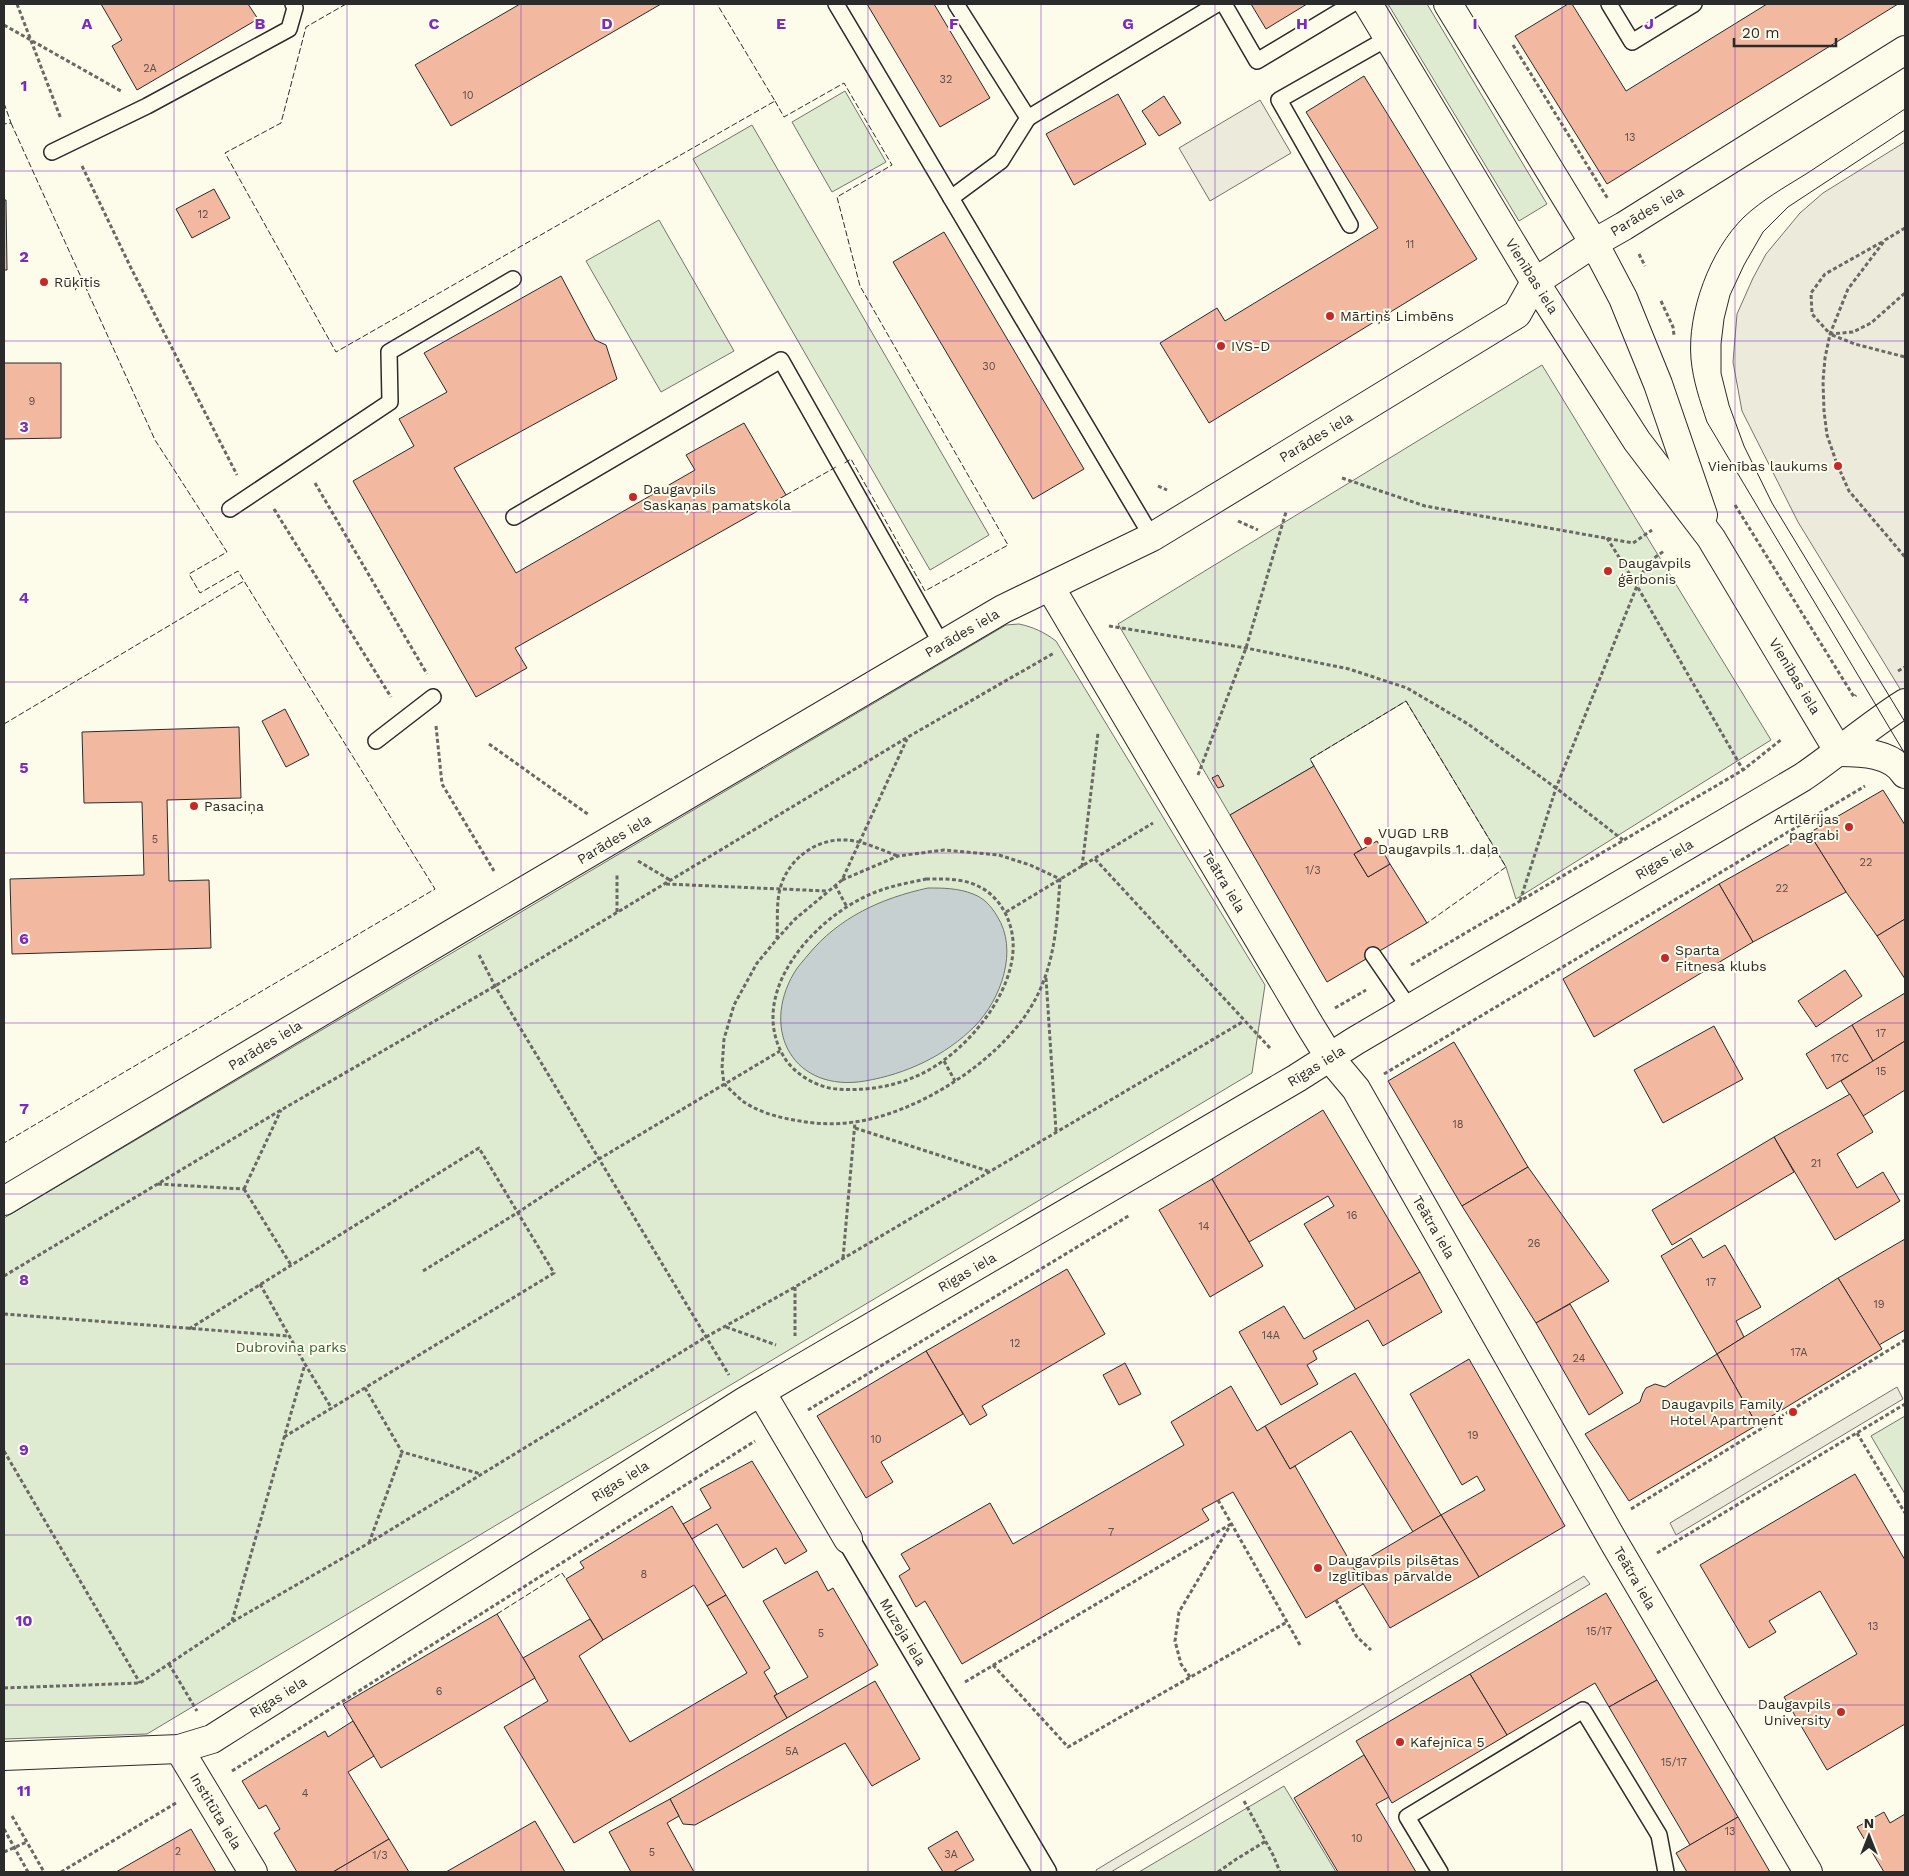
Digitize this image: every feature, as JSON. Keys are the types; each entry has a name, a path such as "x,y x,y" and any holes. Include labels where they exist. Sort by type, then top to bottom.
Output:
{"street":[{"name":"Vienības iela","path":"1368,4 1535,282 1638,441 1711,538 1839,752"},
{"name":"Vienības iela","path":"1448,4 1594,243 1623,298 1651,367 1711,538"},
{"name":"Parādes iela","path":"4,1201 942,645 1003,610 1152,536 1517,314 1535,282 1594,243 1905,50"},
{"name":"Teātra iela","path":"1050,587 1330,1058 1356,1089 1615,1544 1808,1872"},
{"name":"Rīgas iela","path":"4,1756 179,1749 212,1739 753,1397 1803,777 1839,752 1884,716 1905,703"},
{"path":"1839,752 1870,753 1903,770"},
{"name":"Muzeja iela","path":"753,1397 780,1425 1045,1872"},
{"name":"Institūta iela","path":"179,1749 253,1872"}],"lane":[{"path":"52,152 147,106 289,29 296,8 293,4"},
{"path":"836,4 1152,536"},
{"path":"956,4 1028,118"},
{"path":"951,198 1001,161 1028,118 1217,4"},
{"path":"1224,4 1257,61 1352,4"},
{"path":"1609,4 1632,42 1694,4"},
{"path":"1350,225 1278,100 1388,38"},
{"path":"230,509 390,402 389,352 513,279"},
{"path":"514,517 781,360 942,645"},
{"path":"376,741 433,697"},
{"path":"1373,955 1410,1009"},
{"path":"1440,1872 1407,1817 1583,1710 1659,1834 1666,1872"}],"path":[{"path":"17,4 71,143 131,268 240,482 261,489 404,719"},
{"path":"4,26 147,106"},
{"path":"1508,37 1611,204"},
{"path":"1905,228 1825,274 1811,293 1812,314 1830,334 1856,344 1905,357"},
{"path":"1885,240 1848,288 1830,334 1825,358 1824,410 1827,435 1836,464 1849,492 1905,557"},
{"path":"1636,248 1649,274"},
{"path":"1830,334 1853,332 1871,323 1905,293"},
{"path":"1661,301 1673,327 1674,336"},
{"path":"302,461 432,682 442,784 494,871"},
{"path":"1342,478 1425,506 1633,543 1652,530"},
{"path":"1733,502 1854,697"},
{"path":"1198,776 1246,648 1286,512"},
{"path":"1606,538 1637,586 1743,770"},
{"path":"1520,901 1556,788 1637,586 1647,563 1664,551"},
{"path":"1100,625 1246,648 1349,669 1407,688 1468,724 1623,840"},
{"path":"4,1276 281,1110 495,986 908,737 1061,649"},
{"path":"1082,867 1099,729"},
{"path":"842,880 908,737"},
{"path":"1334,1008 1743,770 1782,739"},
{"path":"489,744 589,815"},
{"path":"1376,1079 1870,784"},
{"path":"1006,912 1157,821"},
{"path":"777,939 780,889 785,875 805,851 831,841 846,840 860,842 898,856"},
{"path":"944,850 999,855 1060,879 1053,953 1046,977 1030,1010 1009,1038 979,1065 955,1081 905,1108 855,1122 818,1124 775,1116 744,1102 724,1084 722,1068 724,1039 734,1005 757,963 794,920 842,880 898,856 944,850"},
{"path":"632,858 670,880"},
{"path":"1094,859 1270,1048"},
{"path":"617,912 618,865"},
{"path":"926,879 954,879 978,885 995,897 1006,912 1012,928 1014,944 1012,964 1006,980 985,1020 967,1042 944,1061 919,1075 888,1086 856,1091 829,1089 805,1078 788,1064 780,1051 775,1036 773,1018 775,998 782,976 800,949 820,928 847,907 871,894 898,885 926,879"},
{"path":"664,884 828,890"},
{"path":"835,885 847,907"},
{"path":"474,947 495,986 706,1338 753,1397"},
{"path":"1046,977 1056,1131"},
{"path":"4,1688 140,1684 232,1622 369,1543 706,1338 1244,1020"},
{"path":"423,1271 517,1213 599,1159 780,1051"},
{"path":"944,1061 955,1081"},
{"path":"244,1189 281,1110"},
{"path":"843,1258 855,1122"},
{"path":"855,1128 988,1171"},
{"path":"189,1329 479,1148 554,1273 284,1437"},
{"path":"158,1184 244,1189"},
{"path":"244,1189 291,1265"},
{"path":"232,1771 780,1425 1138,1210"},
{"path":"260,1284 288,1336 332,1409"},
{"path":"794,1287 795,1343"},
{"path":"4,1314 288,1336"},
{"path":"725,1327 777,1346"},
{"path":"1624,1514 1905,1340"},
{"path":"232,1622 305,1364"},
{"path":"365,1388 402,1452 481,1474"},
{"path":"1651,1558 1905,1404"},
{"path":"1857,1433 1905,1513"},
{"path":"4,1451 140,1684"},
{"path":"369,1543 402,1452"},
{"path":"1218,1500 1300,1645"},
{"path":"940,1696 1231,1524"},
{"path":"1190,1677 1181,1664 1175,1641 1180,1612 1231,1524"},
{"path":"1336,1600 1357,1637 1372,1650"},
{"path":"993,1665 1068,1747 1287,1622"},
{"path":"170,1664 197,1712"},
{"path":"1244,1801 1266,1841 1280,1872"},
{"path":"61,1872 174,1804"},
{"path":"12,1816 44,1872"},
{"path":"4,1829 28,1872"},
{"path":"1218,1872 1266,1841"},
{"path":"4,1852 27,1842"}],"green space":[{"path":"1388,4 1427,4 1547,204 1519,221"},
{"path":"845,91 886,162 832,192 792,122"},
{"path":"752,125 989,535 930,570 693,159"},
{"path":"659,220 734,351 661,392 586,261"},
{"path":"1542,365 1771,740 1516,899 1506,867 1406,701 1310,759 1314,766 1230,815 1118,624"},
{"name":"Dubrovina parks","path":"1019,624 1038,630 1056,641 1265,985 1252,1073 147,1734 4,1739 4,1218 1006,625"},
{"path":"1905,1416 1905,1494 1871,1436"},
{"path":"1284,1786 1336,1872 1139,1872"}],"shaded area":[{"path":"1260,100 1291,153 1210,201 1179,148"},
{"name":"Vienības laukums","path":"1905,142 1905,697 1798,522 1742,411 1733,362 1737,314 1766,254 1800,213 1823,193"},
{"path":"928,888 956,889 977,896 984,900 992,909 1003,929 1007,959 1004,974 999,988 984,1015 963,1037 938,1055 895,1074 865,1081 840,1082 819,1077 802,1067 790,1053 783,1036 781,1016 784,995 797,968 820,942 847,920 894,897"},
{"path":"1897,1387 1903,1399 1676,1535 1670,1523"},
{"path":"1584,1576 1590,1584 1111,1872 1097,1872 1096,1870"}],"building":[{"path":"101,4 248,4 258,19 137,90 112,46 122,40"},
{"path":"520,4 661,4 451,126 415,65"},
{"path":"867,4 934,4 990,98 940,127"},
{"path":"1251,4 1307,4 1266,29"},
{"path":"1568,4 1572,4 1626,91 1767,4 1898,4 1607,184 1515,36"},
{"path":"1364,76 1477,259 1209,423 1160,343 1217,308 1225,321 1378,228 1306,112"},
{"path":"1118,94 1146,144 1074,185 1046,134"},
{"path":"1164,96 1181,123 1159,136 1142,111"},
{"path":"214,189 230,218 192,238 176,209"},
{"path":"4,200 6,200 7,270 4,270"},
{"path":"944,232 1084,469 1033,499 893,262"},
{"path":"561,276 595,340 606,345 617,379 454,468 516,573 695,470 686,455 744,423 786,495 515,648 527,668 476,697 353,481 414,446 399,419 447,392 424,353"},
{"path":"4,363 61,363 61,438 4,439"},
{"path":"285,709 309,755 286,767 262,721"},
{"path":"239,727 241,798 167,800 169,881 209,880 211,948 12,954 10,879 144,875 142,802 84,803 82,732"},
{"path":"1314,766 1362,849 1354,854 1368,877 1390,864 1427,923 1327,982 1230,815"},
{"path":"1218,775 1224,786 1218,788 1212,778"},
{"path":"1883,790 1905,825 1905,919 1877,936 1846,892 1809,833"},
{"path":"1809,833 1846,892 1753,942 1719,884"},
{"path":"1377,841 1390,864 1368,877 1354,854"},
{"path":"1719,884 1753,942 1594,1037 1563,979"},
{"path":"1905,919 1905,979 1877,936"},
{"path":"1845,970 1862,996 1816,1027 1798,1001"},
{"path":"1905,993 1905,1041 1873,1061 1852,1025"},
{"path":"1852,1025 1873,1061 1827,1089 1806,1054"},
{"path":"1714,1026 1743,1079 1663,1123 1634,1070"},
{"path":"1905,1041 1905,1090 1863,1116 1841,1081"},
{"path":"1454,1042 1528,1167 1462,1206 1388,1081"},
{"path":"1850,1094 1873,1132 1837,1154 1857,1188 1883,1172 1900,1201 1835,1240 1774,1137"},
{"path":"1323,1110 1420,1272 1356,1310 1304,1224 1334,1206 1328,1196 1249,1242 1212,1179"},
{"path":"1774,1137 1794,1172 1672,1245 1652,1210"},
{"path":"1528,1167 1609,1281 1536,1323 1462,1206"},
{"path":"1212,1179 1263,1266 1210,1297 1159,1210"},
{"path":"1691,1238 1703,1258 1725,1245 1761,1307 1736,1321 1744,1337 1717,1354 1661,1256"},
{"path":"1905,1239 1905,1330 1879,1345 1838,1278"},
{"path":"1067,1269 1105,1334 982,1406 987,1415 970,1425 926,1351"},
{"path":"1420,1272 1442,1312 1383,1346 1368,1320 1313,1351 1317,1359 1307,1365 1318,1384 1281,1405 1239,1332 1284,1306 1304,1339"},
{"path":"1838,1278 1882,1349 1757,1425 1717,1354"},
{"path":"1570,1304 1623,1393 1589,1415 1536,1323"},
{"path":"926,1351 963,1414 881,1462 893,1482 866,1498 817,1416"},
{"path":"1717,1354 1757,1425 1629,1501 1585,1434 1640,1402 1646,1388 1655,1384 1665,1387"},
{"path":"1469,1359 1565,1526 1479,1577 1441,1515 1485,1490 1477,1476 1462,1485 1410,1394"},
{"path":"1125,1363 1141,1394 1119,1405 1103,1375"},
{"path":"1355,1373 1441,1515 1413,1532 1351,1431 1290,1469 1265,1426"},
{"path":"1231,1386 1257,1431 1265,1426 1290,1469 1295,1466 1363,1584 1306,1618 1233,1492 1202,1509 1209,1520 962,1664 925,1601 916,1607 899,1576 910,1569 901,1554 990,1503 1013,1544 1184,1445 1171,1422"},
{"path":"752,1461 807,1551 785,1564 776,1548 743,1568 717,1524 692,1539 683,1524 711,1508 700,1489"},
{"path":"1855,1474 1905,1560 1905,1724 1827,1770 1784,1697 1857,1654 1820,1591 1769,1621 1776,1632 1749,1648 1700,1565"},
{"path":"672,1506 726,1595 707,1606 694,1585 603,1640 566,1579 584,1568 580,1562"},
{"path":"1441,1515 1479,1577 1390,1628 1353,1567"},
{"path":"817,1571 828,1591 833,1588 878,1665 787,1718 774,1696 808,1677 763,1601"},
{"path":"1606,1593 1657,1680 1609,1707 1595,1683 1507,1735 1470,1674"},
{"path":"726,1595 770,1668 764,1672 777,1694 774,1696 787,1718 574,1843 504,1727 548,1701 523,1658 590,1619 603,1640 579,1656 630,1742 747,1673 707,1606"},
{"path":"497,1614 535,1678 381,1768 343,1704"},
{"path":"1470,1674 1507,1735 1392,1803 1356,1741"},
{"path":"1657,1680 1738,1817 1690,1845 1609,1707"},
{"path":"875,1681 920,1759 872,1786 845,1743 695,1825 683,1824 670,1799"},
{"path":"353,1721 374,1756 348,1772 389,1839 333,1872 297,1872 274,1833 280,1829 266,1805 259,1809 242,1781 325,1731 328,1737"},
{"path":"1364,1755 1389,1797 1376,1804 1416,1872 1338,1872 1294,1798"},
{"path":"670,1799 679,1816 667,1823 694,1872 631,1872 609,1832"},
{"path":"1884,1812 1890,1823 1905,1814 1905,1872 1884,1872 1857,1827"},
{"path":"1738,1817 1770,1872 1687,1872 1676,1853"},
{"path":"535,1821 565,1872 446,1872"},
{"path":"191,1829 216,1872 116,1872"},
{"path":"957,1831 974,1860 953,1872 943,1872 928,1848"},
{"path":"389,1839 409,1872 333,1872"}],"tram line":[{"path":"1905,109 1774,194 1744,217 1732,231 1711,264 1697,302 1691,341 1693,375 1707,422 1905,754"},
{"path":"1905,130 1788,207 1763,232 1744,265 1730,295 1724,319 1721,344 1721,373 1729,405 1744,446 1772,503 1905,722"}],"fence":[{"path":"346,4 306,27 281,123 225,153 336,352 775,101 717,4"},
{"path":"775,101 784,117 844,83 892,165 837,197 860,286 1008,545 925,591 851,459 843,464"},
{"path":"4,103 11,123 4,124"},
{"path":"11,123 155,440 227,552 189,574 200,593 238,571 244,581"},
{"path":"786,495 836,467"},
{"path":"4,724 244,581 435,889 4,1143"},
{"path":"1314,766 1310,759 1406,701 1506,867 1427,923"},
{"path":"497,1614 562,1573 566,1579"}],"place":[{"name":"Rūķītis","path":"44,282"},
{"name":"Mārtiņš Limbēns","path":"1330,316"},
{"name":"IVS-D","path":"1221,346"},
{"name":"Vienības laukums","path":"1838,466"},
{"name":"Daugavpils Saskaņas pamatskola","path":"633,497"},
{"name":"Daugavpils ģērbonis","path":"1608,571"},
{"name":"Pasaciņa","path":"194,806"},
{"name":"Artilērijas pagrabi","path":"1849,827"},
{"name":"VUGD LRB Daugavpils 1. daļa","path":"1368,841"},
{"name":"Sparta Fitnesa klubs","path":"1665,958"},
{"name":"Daugavpils Family Hotel Apartment","path":"1793,1412"},
{"name":"Daugavpils pilsētas Izglītības pārvalde","path":"1318,1568"},
{"name":"Daugavpils University","path":"1841,1712"},
{"name":"Kafejnīca 5","path":"1400,1742"}]}
